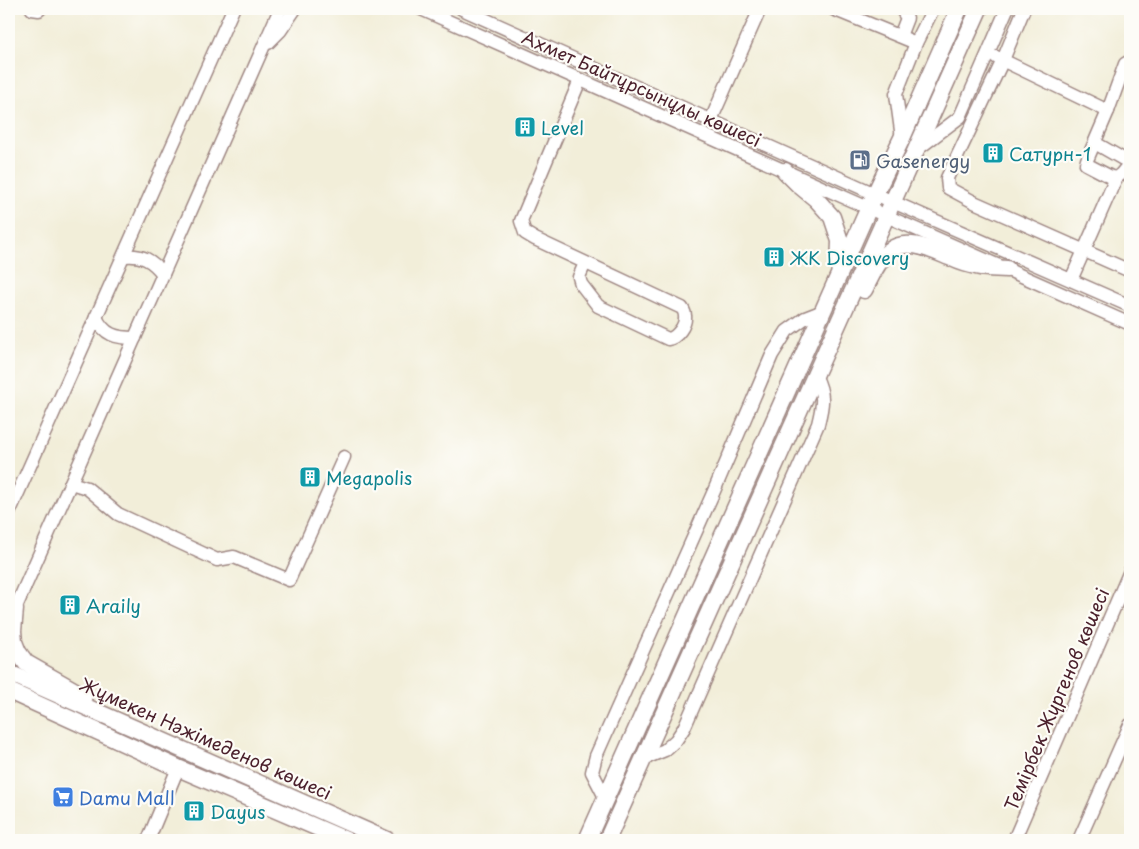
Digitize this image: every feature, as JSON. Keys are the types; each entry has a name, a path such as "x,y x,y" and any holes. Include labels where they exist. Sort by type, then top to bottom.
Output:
{"main road":[{"path":"587,837 606,799 959,9"},
{"path":"607,840 979,9"},
{"path":"785,171 816,198 832,216 840,241 839,275"},
{"path":"837,326 858,303 878,264 889,251 900,245 915,245 980,267 1007,269"},
{"path":"12,616 14,642 26,663 91,700 113,718"},
{"name":"Жұмекен Нәжімеденов көшесі","path":"9,673 387,840"},
{"name":"Жұмекен Нәжімеденов көшесі","path":"9,690 178,768 346,840"}],"street":[{"path":"32,9 40,9"},
{"path":"9,514 233,9"},
{"path":"12,616 280,9"},
{"path":"263,48 280,31 294,9"},
{"name":"Ахмет Байтұрсынұлы көшесі","path":"421,9 848,199 872,201"},
{"name":"Ахмет Байтұрсынұлы көшесі","path":"462,9 855,185 872,201"},
{"path":"711,120 760,9"},
{"path":"833,9 916,43"},
{"path":"900,9 907,18 900,36"},
{"path":"902,138 896,94 916,43 933,9"},
{"path":"915,151 960,117 1007,9"},
{"path":"1024,9 1003,60 947,178 948,188 974,202 1130,271"},
{"path":"988,53 1108,111"},
{"path":"1116,178 1086,164 1108,111 1125,84 1125,64 1130,61"},
{"path":"580,80 521,221 525,233 682,308 686,318 679,333 673,338 668,339 598,306 581,284 579,277 585,263"},
{"path":"1071,280 1116,178 1130,163 1095,143"},
{"path":"872,201 1071,280 1130,306"},
{"path":"890,209 1007,269 1130,324"},
{"path":"124,256 140,256 147,259 155,264 163,274"},
{"path":"606,799 592,772 596,756 714,491 772,355 787,331 805,318 823,311"},
{"path":"1102,311 1130,332"},
{"path":"96,317 100,326 105,331 116,336 135,338"},
{"path":"643,760 665,750 676,740 684,728 818,424 823,406 821,388 815,375"},
{"path":"71,483 87,488 118,514 217,560 234,557 289,580 344,456"},
{"name":"Темірбек Жүргенов көшесі","path":"1014,840 1130,571"},
{"path":"1079,840 1130,725"},
{"path":"148,840 178,768"}],"place":[{"name":"Level","path":"525,127"},
{"name":"Сатурн-1","path":"993,153"},
{"name":"Gasenergy","path":"860,160"},
{"name":"ЖК Discovery","path":"774,257"},
{"name":"Megapolis","path":"310,477"},
{"name":"Araily","path":"70,605"},
{"name":"Damu Mall","path":"63,797"},
{"name":"Dayus","path":"194,811"}]}
